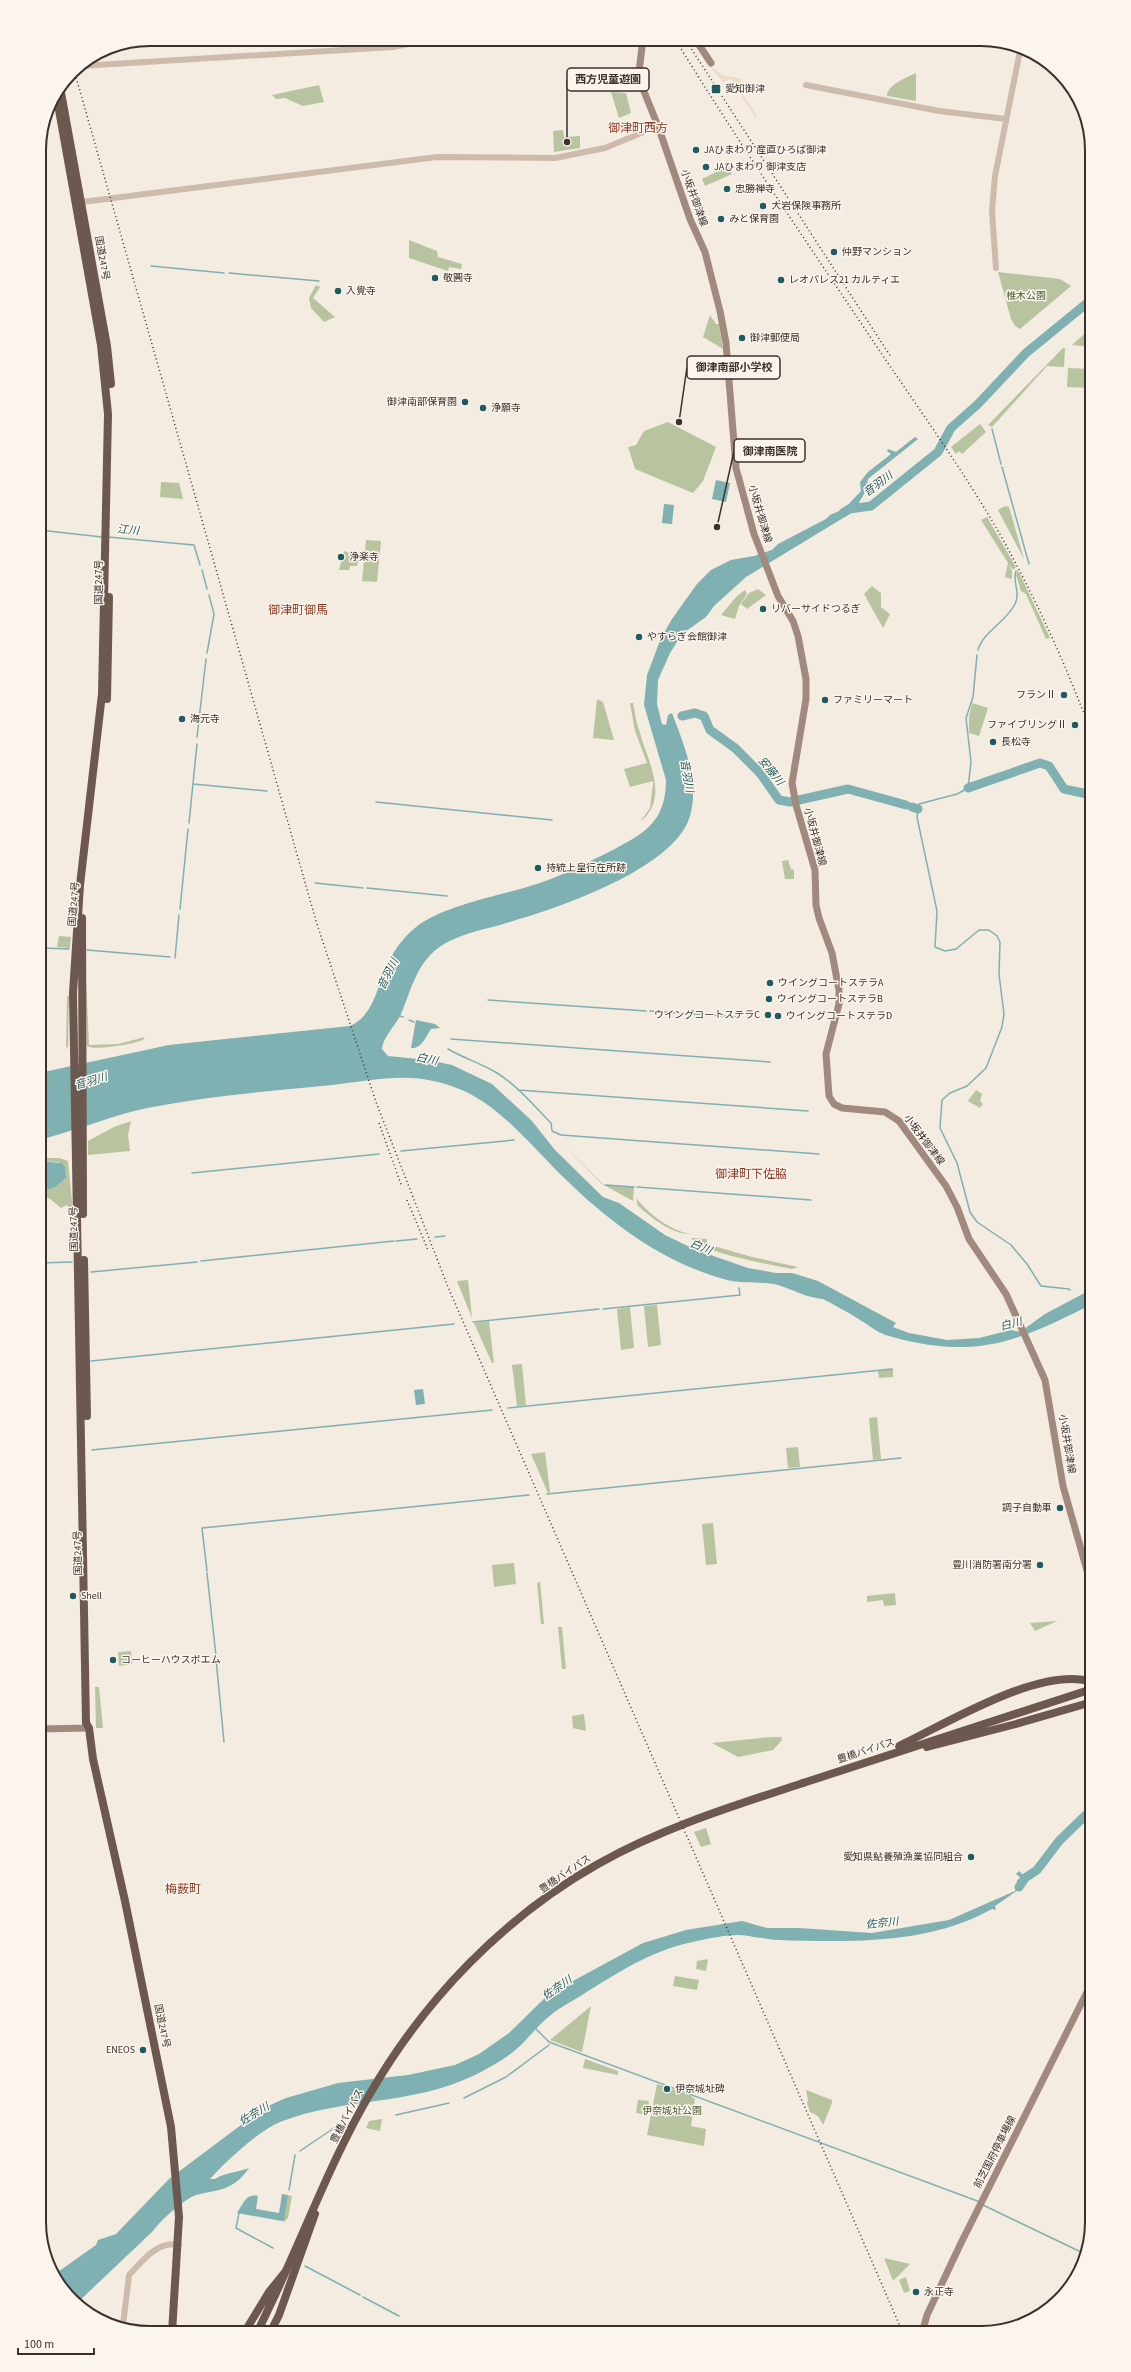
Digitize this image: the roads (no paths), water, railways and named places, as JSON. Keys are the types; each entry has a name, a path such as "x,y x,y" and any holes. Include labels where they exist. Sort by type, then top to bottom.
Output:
{"highway":[{"name":"国道247号","path":"62,96 82,202 110,370 113,412 102,694 76,930 73,993 78,1059 80,1137 91,1678 91,1723 89,1728 93,1759 168,2102 179,2212 179,2245 173,2326"},
{"name":"国道247号","path":"58,103 104,368 108,414 107,537"},
{"path":"919,1743 984,1704 1042,1684 1066,1678 1085,1681"},
{"name":"豊橋バイパス","path":"263,2326 342,2147 370,2092 387,2065 421,2017 443,1991 494,1939 564,1885 598,1864 634,1846 691,1822 919,1743 1085,1693"},
{"path":"919,1743 1016,1724 1085,1704"},
{"name":"豊橋バイパス","path":"261,2326 362,2114 403,2047 445,1993 497,1941 521,1921 566,1888 600,1867 658,1838 742,1806 919,1743"},
{"path":"250,2326 276,2296"},
{"path":"271,2326 276,2296"}],"main road":[{"name":"小坂井御津線","path":"642,46 639,72 641,84 658,126 690,218 705,252 719,306 726,343 734,455 754,534 778,596 793,622 798,636 806,679 805,708 792,773 794,796 815,870 816,905 832,953 839,990 839,1004 826,1054 826,1069 830,1100 842,1108 885,1112 899,1121 954,1199 969,1239 1006,1294 1028,1339 1045,1380 1064,1486 1085,1562"},
{"path":"700,46 711,63"},
{"path":"46,1729 89,1728"},
{"name":"前芝国府停車場線","path":"924,2326 927,2315 961,2243 1085,1996"}],"street":[{"path":"90,65 396,46"},
{"path":"996,268 992,211 994,176 1019,54"},
{"path":"806,85 939,111 1006,119"},
{"path":"82,202 438,157 555,158 605,148 658,126"},
{"path":"123,2322 129,2274 158,2248 171,2243 179,2245"}],"water":[{"path":"915,437 918,439 868,479 866,491 853,512 746,577 714,606 706,617 682,634 670,653 658,680 657,704 662,724 666,725 668,715 672,713 690,765 693,792 689,819 678,837 661,854 638,870 612,884 534,915 464,935 437,949 430,955 419,971 401,1014 387,1036 382,1049 388,1056 428,1060 452,1065 492,1084 532,1121 555,1150 603,1197 619,1203 665,1235 696,1250 748,1268 776,1273 792,1273 818,1281 896,1323 893,1327 909,1333 947,1340 979,1338 1011,1330 1020,1332 1045,1314 1085,1293 1085,1308 1040,1329 1017,1338 994,1344 971,1347 946,1347 919,1343 885,1335 823,1299 806,1295 778,1285 727,1280 680,1263 658,1251 617,1224 598,1209 561,1175 501,1115 473,1096 459,1089 442,1083 426,1080 411,1078 380,1079 193,1100 133,1111 46,1138 46,1071 169,1045 350,1026 365,1015 374,999 384,972 394,952 401,942 420,924 447,910 540,883 558,876 609,852 642,833 657,817 662,807 665,795 666,780 644,705 647,675 661,638 672,619 697,584 711,570 731,560 754,556 772,550 778,544 826,519 830,515 844,509 861,491 860,482 868,472 891,454 887,451 888,449 896,452"},
{"path":"716,480 730,483 726,502 712,499"},
{"path":"664,504 674,505 672,524 662,523"},
{"path":"416,1020 435,1024 440,1028 431,1029 421,1044 415,1048 411,1048"},
{"path":"46,1162 62,1163 65,1167 66,1178 54,1188 46,1190"},
{"path":"423,1389 425,1404 416,1405 414,1390"},
{"path":"1019,1871 1027,1879 1024,1883 1025,1885 995,1906 996,1910 992,1909 967,1921 915,1935 888,1939 833,1941 778,1940 739,1935 707,1939 667,1949 627,1968 561,2008 544,2021 522,2044 506,2057 475,2075 451,2085 427,2092 328,2108 304,2114 272,2126 243,2147 210,2179 215,2179 223,2175 249,2168 243,2176 226,2188 196,2195 179,2206 81,2300 67,2285 59,2271 96,2245 98,2240 116,2234 169,2179 257,2113 257,2110 261,2112 268,2106 286,2098 338,2083 408,2075 455,2065 479,2054 509,2033 549,1994 643,1943 686,1930 742,1921 767,1928 799,1928 872,1933 949,1920 1015,1891 1019,1885 1017,1880 1021,1878 1016,1874"},
{"path":"282,2194 288,2195 284,2220 282,2221 237,2213 245,2200 250,2196 258,2196 256,2209 279,2213"}],"waterway":[{"path":"151,266 224,273"},
{"path":"229,273 319,281"},
{"name":"音羽川","path":"843,513 849,509 871,506 938,452 951,428 978,404 1026,353 1085,305"},
{"path":"992,429 1001,464"},
{"path":"1002,467 1029,564"},
{"name":"江川","path":"46,531 102,537"},
{"name":"江川","path":"108,537 194,545 200,565"},
{"path":"202,570 207,589"},
{"path":"978,650 985,638 1006,616 1017,600 1015,579 1016,571"},
{"path":"207,653 214,614 209,595"},
{"path":"977,655 973,697 966,718 971,762 968,788 957,794 919,804 917,817 937,911 935,947 945,951 956,949 979,930 989,930 997,936 1000,942 999,974 1004,1014 1002,1027 986,1068 967,1086 950,1093 942,1100 940,1128 957,1163 970,1212 977,1222 1011,1245 1027,1264 1041,1286 1070,1290"},
{"path":"197,737 206,659"},
{"name":"安藤川","path":"682,716 695,713 704,716 710,730 735,748 760,773 779,800 790,802 848,789 906,805"},
{"path":"189,823 197,744"},
{"name":"安藤川","path":"968,788 1040,763 1049,766 1064,789 1085,794"},
{"path":"193,784 267,791"},
{"path":"376,802 552,820"},
{"name":"安藤川","path":"912,807 918,809"},
{"path":"180,909 188,829"},
{"path":"315,883 363,888"},
{"path":"367,888 447,896"},
{"path":"175,958 179,915"},
{"path":"46,948 69,949"},
{"path":"87,950 170,957"},
{"path":"488,1000 646,1011"},
{"path":"650,1011 739,1017"},
{"path":"409,1020 414,1022"},
{"path":"451,1039 770,1062"},
{"path":"448,1049 491,1069 505,1078 519,1090 551,1123 552,1131 561,1135 819,1154"},
{"path":"518,1090 808,1111"},
{"path":"401,1151 514,1140"},
{"path":"192,1173 379,1154"},
{"path":"605,1185 634,1187"},
{"path":"637,1187 811,1200"},
{"path":"435,1237 445,1236"},
{"path":"396,1241 417,1239"},
{"path":"201,1261 394,1241"},
{"path":"46,1263 72,1262"},
{"path":"91,1272 197,1262"},
{"path":"603,1309 740,1295 739,1288"},
{"path":"473,1322 599,1309"},
{"path":"91,1361 454,1324"},
{"path":"508,1408 892,1369"},
{"path":"92,1450 492,1410"},
{"path":"547,1494 901,1458"},
{"path":"207,1571 202,1528 529,1495"},
{"path":"207,1573 216,1656"},
{"path":"216,1659 224,1742"},
{"name":"佐奈川","path":"1019,1887 1025,1878 1037,1870 1059,1841 1085,1816"},
{"path":"534,2027 549,2042 980,2202"},
{"path":"464,2098 506,2077 549,2045"},
{"path":"396,2115 449,2103"},
{"path":"340,2126 347,2125"},
{"path":"300,2151 334,2128"},
{"path":"289,2190 295,2155"},
{"path":"983,2205 1080,2252"},
{"path":"239,2213 236,2228 273,2248"},
{"path":"305,2266 360,2295"},
{"path":"363,2297 399,2316"}],"railway":[{"path":"679,46 750,157 988,514 1015,562 1039,610 1062,659 1085,717"},
{"path":"690,46 891,357"},
{"path":"76,76 316,921 376,1102 448,1287 900,2326"},
{"path":"379,1123 402,1187"},
{"path":"407,1200 428,1250"}],"place":[{"name":"愛知御津","path":"716,89"},
{"name":"西方児童遊園","path":"567,142"},
{"name":"JAひまわり 産直ひろば御津","path":"696,150"},
{"name":"JAひまわり 御津支店","path":"706,167"},
{"name":"忠勝禅寺","path":"727,189"},
{"name":"大岩保険事務所","path":"763,206"},
{"name":"みと保育園","path":"721,219"},
{"name":"仲野マンション","path":"834,252"},
{"name":"敬圓寺","path":"435,278"},
{"name":"レオパレス21 カルティエ","path":"781,280"},
{"name":"入覺寺","path":"338,291"},
{"name":"御津郵便局","path":"742,338"},
{"name":"御津南部保育園","path":"465,402"},
{"name":"浄願寺","path":"483,408"},
{"name":"御津南部小学校","path":"679,422"},
{"name":"御津南医院","path":"717,527"},
{"name":"浄楽寺","path":"341,557"},
{"name":"リバーサイドつるぎ","path":"763,609"},
{"name":"やすらぎ会館御津","path":"639,637"},
{"name":"フランⅡ","path":"1064,695"},
{"name":"ファミリーマート","path":"825,700"},
{"name":"海元寺","path":"182,719"},
{"name":"ファイブリングⅡ","path":"1075,725"},
{"name":"長松寺","path":"993,742"},
{"name":"持統上皇行在所跡","path":"538,868"},
{"name":"ウイングコートステラA","path":"770,983"},
{"name":"ウイングコートステラB","path":"769,999"},
{"name":"ウイングコートステラC","path":"768,1015"},
{"name":"ウイングコートステラD","path":"778,1016"},
{"name":"調子自動車","path":"1060,1508"},
{"name":"豊川消防署南分署","path":"1040,1565"},
{"name":"Shell","path":"73,1596"},
{"name":"コーヒーハウスポエム","path":"113,1660"},
{"name":"愛知県鮎養殖漁業協同組合","path":"971,1857"},
{"name":"ENEOS","path":"143,2050"},
{"name":"伊奈城址碑","path":"667,2089"},
{"name":"永正寺","path":"916,2292"}],"district":[{"name":"御津町西方","path":"638,128"},
{"name":"御津町御馬","path":"298,610"},
{"name":"御津町下佐脇","path":"751,1174"},
{"name":"梅薮町","path":"183,1889"}],"park label":[{"name":"椎木公園","path":"1026,296"},
{"name":"伊奈城址公園","path":"672,2111"}],"water label":[{"name":"白川","path":"427,1059"},
{"name":"白川","path":"701,1247"},
{"name":"白川","path":"1011,1324"}]}
